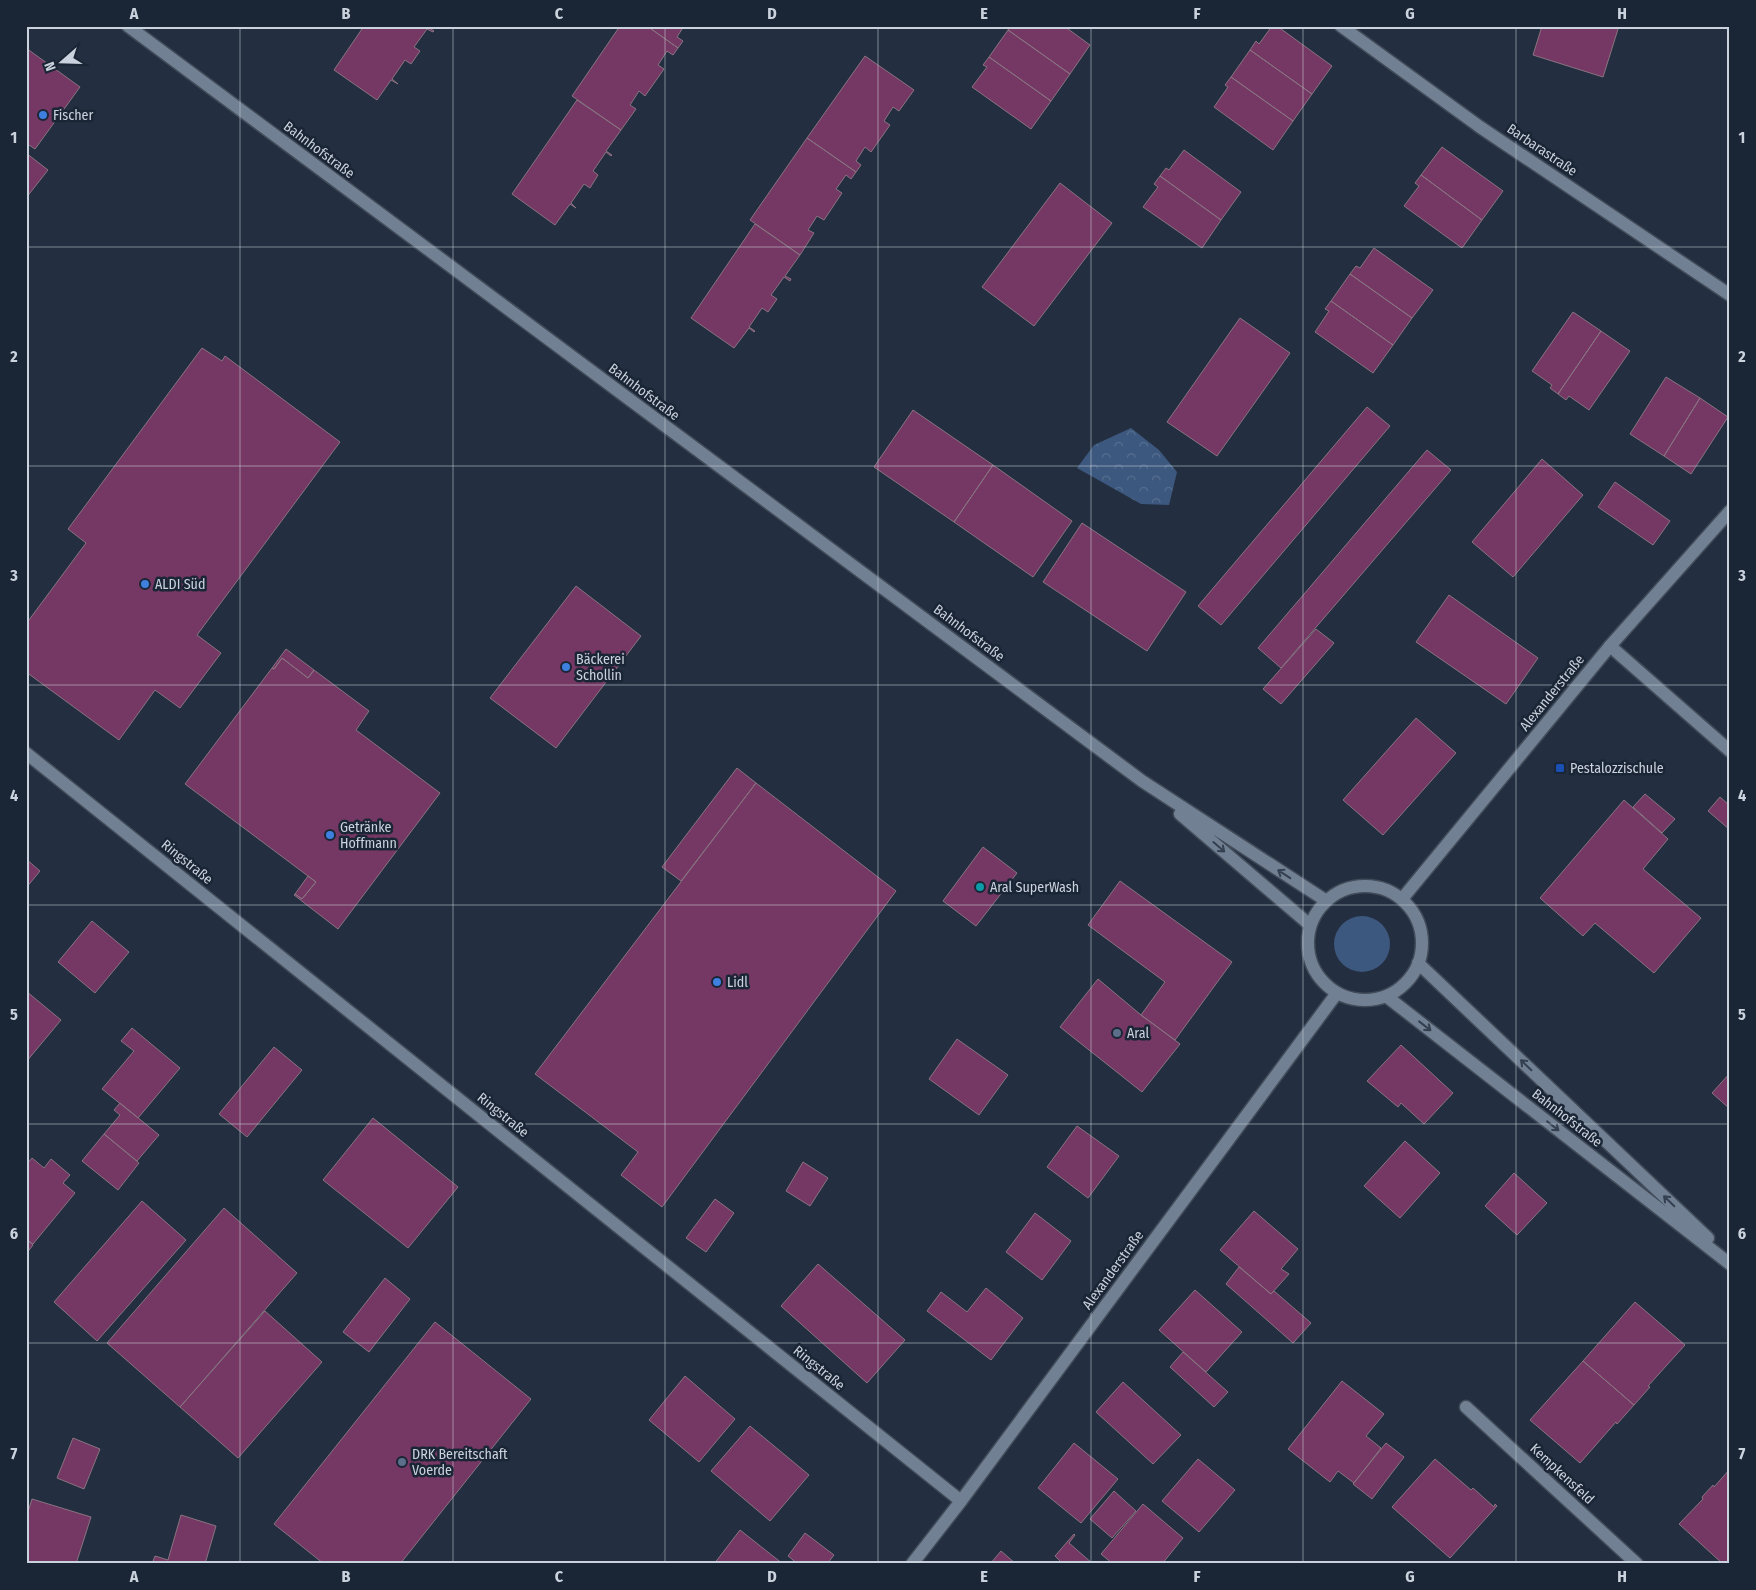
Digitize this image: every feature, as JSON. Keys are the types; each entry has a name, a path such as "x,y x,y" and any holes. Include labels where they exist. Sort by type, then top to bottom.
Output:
{"street":[{"name":"Bahnhofstraße","path":"128,26 1142,781 1325,900"},
{"name":"Barbarastraße","path":"1341,26 1480,127 1730,295"},
{"name":"Alexanderstraße","path":"1402,899 1610,646 1730,511"},
{"path":"1610,646 1730,751"},
{"name":"Ringstraße","path":"26,753 961,1501"},
{"name":"Bahnhofstraße","path":"1142,781 1310,925"},
{"path":"1372,885 1388,890 1402,899 1413,912 1420,928 1422,946 1418,963 1410,977 1400,988 1386,996 1370,1000 1353,999 1337,993 1324,984 1314,971 1307,941 1310,925 1316,912 1325,900 1339,891 1355,886 1372,885"},
{"name":"Bahnhofstraße","path":"1418,963 1730,1259"},
{"name":"Alexanderstraße","path":"912,1564 961,1501 1337,993"},
{"name":"Bahnhofstraße","path":"1386,996 1730,1264"},
{"name":"Kempkensfeld","path":"1466,1407 1637,1564"}],"green space":[{"path":"1131,428 1159,450 1177,472 1169,505 1141,504 1077,468 1094,445"},
{"path":"1362,916 1373,918 1382,924 1388,933 1390,944 1388,955 1382,964 1373,970 1362,972 1351,970 1342,964 1336,955 1334,944 1336,933 1342,924 1351,918"}],"building":[{"path":"364,26 429,26 434,31 427,29 414,47 420,51 411,64 405,60 392,79 398,84 391,80 377,100 334,70"},
{"path":"620,26 647,26 678,48 673,55 667,51 658,65 664,69 645,96 639,91 630,105 636,109 621,130 572,96"},
{"path":"647,26 684,26 677,37 683,41 678,48"},
{"path":"1011,26 1064,26 1090,45 1070,74 1008,30"},
{"path":"1272,26 1277,26 1332,66 1312,94 1250,50 1256,41 1259,44"},
{"path":"1542,26 1619,26 1603,77 1533,55"},
{"path":"1008,30 1070,74 1051,101 989,57"},
{"name":"Fischer","path":"26,48 80,87 35,149 26,143"},
{"path":"1250,50 1312,94 1293,121 1231,77"},
{"path":"865,56 914,90 899,111 893,107 884,121 890,125 871,152 865,147 856,161 861,165 856,172 807,138"},
{"path":"989,57 1051,101 1031,129 972,87 987,67 983,65"},
{"path":"1231,77 1293,121 1273,150 1214,107 1228,87 1225,85"},
{"path":"577,100 621,130 606,151 612,155 606,152 593,171 598,175 590,188 584,184 571,203 576,208 570,204 555,225 512,194"},
{"path":"807,138 856,172 851,179 846,175 836,189 842,193 824,220 817,216 808,230 814,233 800,255 750,220"},
{"path":"1442,147 1503,191 1482,220 1421,175"},
{"path":"1184,150 1241,192 1221,220 1160,176 1166,168 1169,170"},
{"path":"26,153 48,170 26,198"},
{"path":"1421,175 1482,220 1462,248 1404,206 1419,186 1415,183"},
{"path":"1160,176 1221,220 1202,248 1143,207 1158,187 1154,184"},
{"path":"1060,183 1112,223 1034,326 982,287"},
{"path":"755,224 800,255 785,276 791,279 790,281 784,277 771,295 777,299 768,312 762,308 749,327 755,331 749,328 734,348 691,318"},
{"path":"1374,248 1433,290 1412,318 1350,274 1356,266 1360,268"},
{"path":"1350,274 1412,318 1393,345 1331,301"},
{"path":"1331,301 1393,345 1373,373 1315,332 1329,311 1325,309"},
{"path":"1573,312 1601,331 1558,394 1550,388 1552,385 1532,371"},
{"path":"1240,318 1290,353 1217,456 1167,422"},
{"path":"1601,331 1630,351 1589,410 1569,396 1566,400 1558,394"},
{"name":"ALDI Süd","path":"202,348 222,361 225,356 340,442 197,635 221,653 180,708 155,690 119,740 26,672 26,624 86,543 68,529"},
{"path":"1666,377 1700,398 1664,456 1630,434"},
{"path":"1700,398 1728,417 1691,474 1664,456"},
{"path":"1367,407 1390,426 1221,625 1198,606"},
{"path":"913,410 993,465 954,522 874,467"},
{"path":"1427,450 1451,470 1281,668 1258,648"},
{"path":"1542,459 1583,495 1513,577 1472,542"},
{"path":"993,465 1072,521 1033,577 954,522"},
{"path":"1615,482 1670,521 1653,545 1598,507"},
{"path":"1082,523 1186,592 1147,651 1043,582"},
{"name":"Bäckerei Schollin","path":"576,586 641,636 556,748 490,698"},
{"path":"1449,595 1538,658 1506,704 1416,642"},
{"path":"1316,629 1334,643 1281,704 1263,689"},
{"path":"286,649 314,670 308,678 282,658 274,669 272,668"},
{"name":"Getränke Hoffmann","path":"282,658 308,678 314,670 369,711 356,730 440,793 338,929 294,895 302,899 316,882 185,784 272,668 274,669"},
{"path":"1416,718 1456,753 1383,835 1343,800"},
{"path":"737,768 756,783 681,881 662,867"},
{"name":"Lidl","path":"756,783 896,891 662,1207 621,1175 638,1152 535,1074"},
{"path":"1645,794 1675,819 1662,833 1633,807"},
{"path":"1720,797 1730,806 1730,830 1708,811"},
{"path":"1624,800 1668,839 1643,869 1701,918 1654,973 1595,923 1583,936 1540,898"},
{"name":"Aral SuperWash","path":"983,847 1017,873 976,926 943,901"},
{"path":"26,859 40,871 26,888"},
{"path":"308,876 316,882 302,899 295,894"},
{"path":"1120,881 1232,962 1175,1040 1141,1015 1165,982 1088,925"},
{"path":"92,921 129,952 95,993 58,962"},
{"name":"Aral","path":"1098,979 1141,1015 1180,1044 1142,1092 1060,1027"},
{"path":"26,991 61,1020 26,1062"},
{"path":"132,1028 180,1068 138,1118 102,1089 134,1051 121,1041"},
{"path":"957,1039 1008,1075 979,1115 929,1079"},
{"path":"1401,1045 1453,1093 1424,1124 1401,1103 1398,1107 1367,1081"},
{"path":"274,1047 302,1070 247,1137 219,1114"},
{"path":"1730,1073 1730,1109 1712,1093"},
{"path":"120,1103 159,1135 137,1161 104,1134 120,1115 114,1110"},
{"path":"373,1118 458,1187 408,1248 323,1180"},
{"path":"1077,1126 1119,1156 1088,1198 1047,1167"},
{"path":"104,1134 139,1163 118,1190 82,1161"},
{"path":"1405,1141 1440,1173 1400,1218 1364,1186"},
{"path":"32,1158 44,1168 51,1159 70,1175 63,1183 75,1193 33,1244 26,1239 26,1165"},
{"path":"803,1162 828,1178 810,1206 786,1191"},
{"path":"1514,1173 1547,1203 1517,1235 1485,1206"},
{"path":"715,1199 734,1213 706,1252 686,1238"},
{"path":"142,1201 186,1240 97,1341 54,1302"},
{"path":"224,1208 297,1273 180,1407 107,1343"},
{"path":"1254,1211 1298,1249 1281,1269 1289,1274 1271,1294 1220,1250"},
{"path":"1035,1213 1071,1241 1042,1280 1006,1252"},
{"path":"26,1239 33,1245 26,1254"},
{"path":"818,1264 905,1340 867,1383 781,1306"},
{"path":"1239,1267 1271,1294 1274,1291 1311,1323 1293,1343 1226,1284"},
{"path":"385,1278 410,1299 369,1352 343,1332"},
{"path":"986,1288 1023,1318 991,1360 927,1311 941,1292 967,1312"},
{"path":"1195,1290 1242,1332 1206,1372 1159,1330"},
{"path":"1635,1302 1685,1345 1648,1386 1650,1387 1634,1405 1583,1361"},
{"path":"265,1311 322,1362 238,1458 180,1407"},
{"name":"DRK Bereitschaft Voerde","path":"435,1322 531,1399 400,1564 324,1564 274,1524"},
{"path":"1183,1352 1228,1392 1214,1407 1170,1367"},
{"path":"1583,1361 1634,1405 1617,1424 1616,1422 1580,1463 1530,1420"},
{"path":"685,1376 735,1419 699,1462 649,1420"},
{"path":"1342,1381 1384,1414 1366,1436 1381,1448 1354,1483 1338,1471 1330,1482 1288,1449"},
{"path":"1123,1382 1181,1435 1153,1464 1096,1412"},
{"path":"750,1426 809,1475 770,1521 711,1471"},
{"path":"73,1438 100,1449 84,1489 57,1478"},
{"path":"1074,1443 1118,1479 1081,1523 1038,1488"},
{"path":"1386,1443 1404,1457 1372,1499 1353,1484"},
{"path":"1198,1459 1235,1490 1199,1532 1162,1501"},
{"path":"1435,1459 1471,1490 1473,1488 1494,1507 1495,1504 1497,1506 1450,1558 1392,1507"},
{"path":"1730,1469 1730,1564 1723,1564 1679,1524 1703,1499 1702,1497 1713,1485 1714,1487"},
{"path":"1114,1491 1136,1511 1112,1538 1090,1519"},
{"path":"32,1499 91,1517 76,1564 26,1564 26,1518"},
{"path":"1143,1504 1183,1538 1162,1564 1113,1564 1101,1554"},
{"path":"181,1515 216,1526 205,1564 152,1564 155,1556 168,1560"},
{"path":"740,1530 783,1564 714,1564"},
{"path":"805,1533 834,1555 827,1564 798,1564 788,1556"},
{"path":"1074,1534 1069,1543 1093,1564 1063,1564 1055,1556"},
{"path":"1001,1551 1016,1564 990,1564"}],"place":[{"name":"Fischer","path":"43,115"},
{"name":"ALDI Süd","path":"145,584"},
{"name":"Bäckerei Schollin","path":"566,667"},
{"name":"Pestalozzischule","path":"1560,768"},
{"name":"Getränke Hoffmann","path":"330,835"},
{"name":"Aral SuperWash","path":"980,887"},
{"name":"Lidl","path":"717,982"},
{"name":"Aral","path":"1117,1033"},
{"name":"DRK Bereitschaft Voerde","path":"402,1462"}]}
